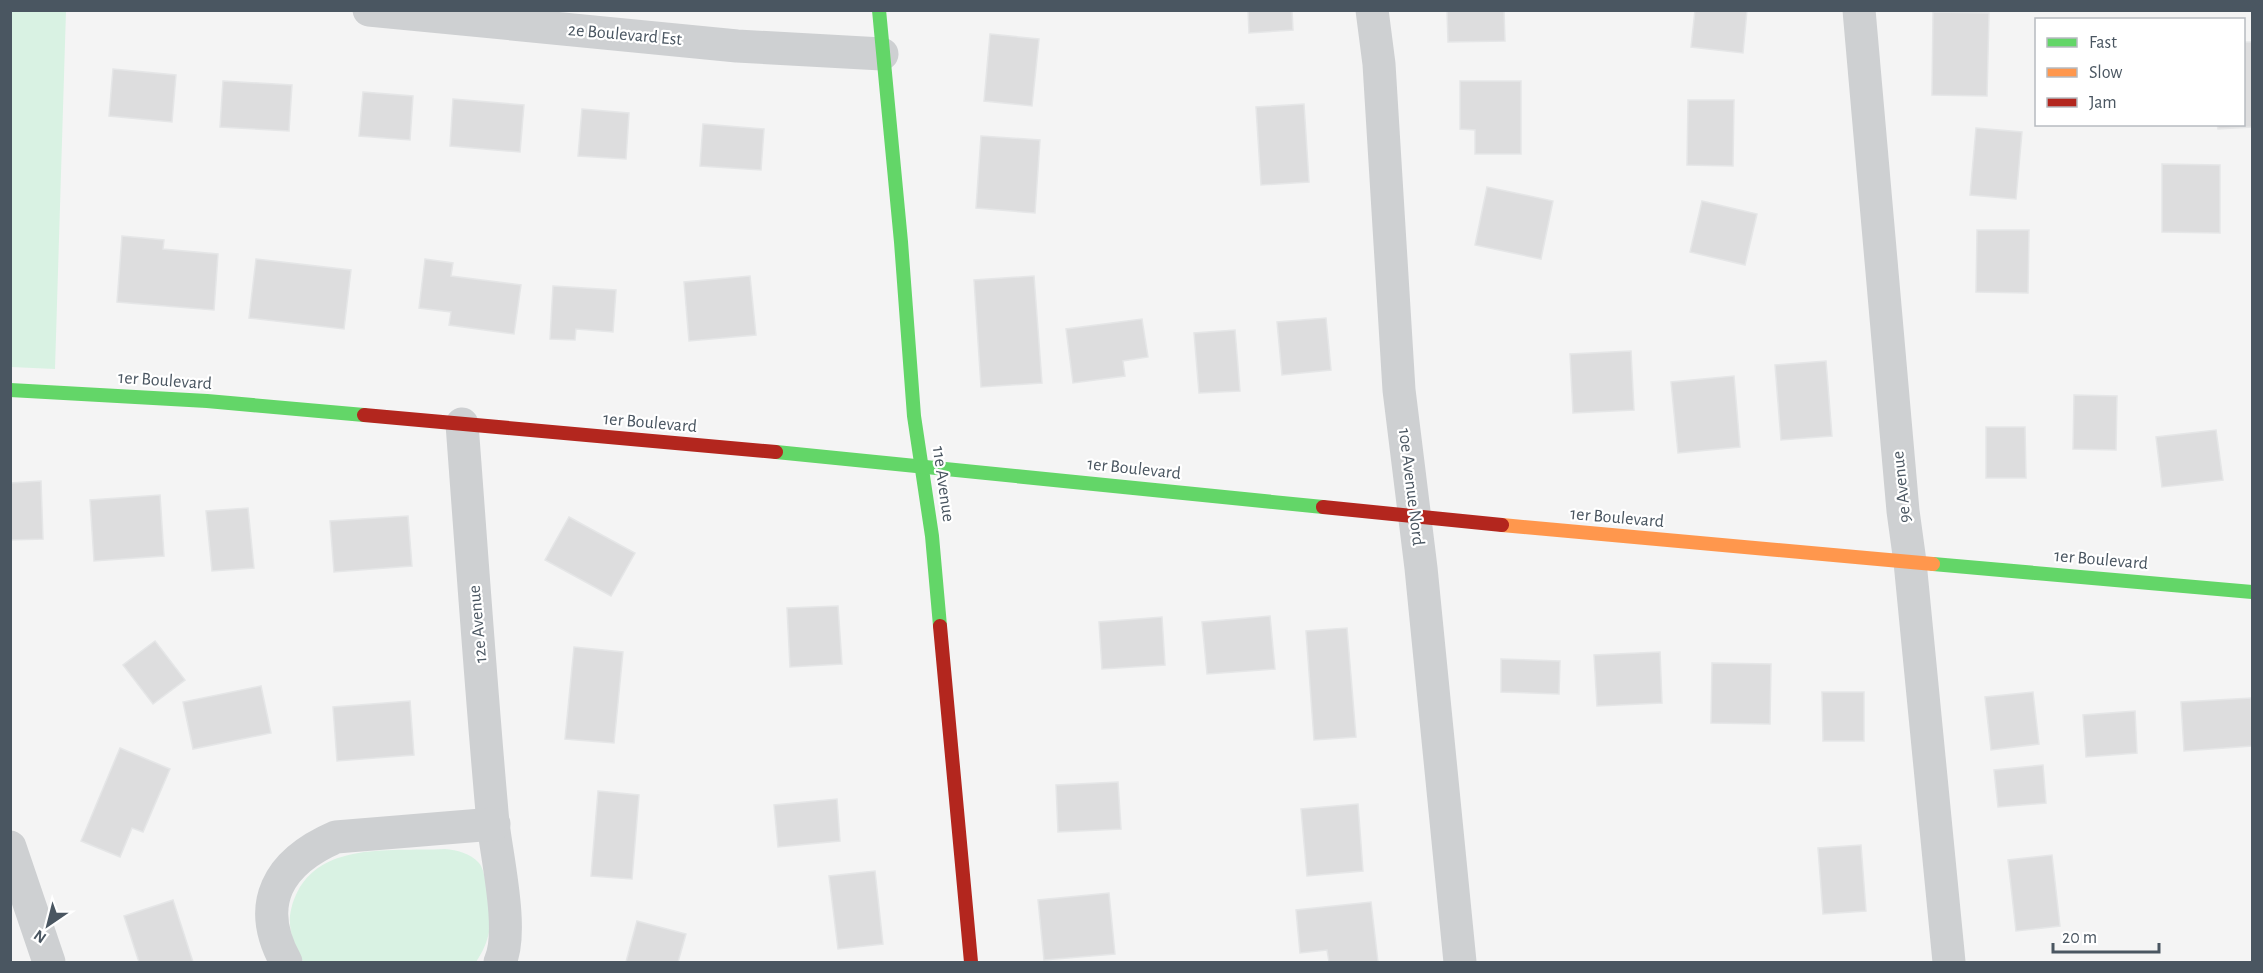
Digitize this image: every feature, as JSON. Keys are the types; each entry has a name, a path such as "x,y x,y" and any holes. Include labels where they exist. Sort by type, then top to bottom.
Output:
{"street":[{"name":"2e Boulevard Est","path":"369,10 737,45 882,54"},
{"name":"11e Avenue","path":"879,10 901,242 914,416 932,536 971,963"},
{"name":"10e Avenue Nord","path":"1372,10 1378,64 1399,390 1421,568 1460,963"},
{"name":"9e Avenue","path":"1859,10 1903,511 1910,562 1949,963"},
{"name":"1er Boulevard","path":"10,390 207,401 922,466 1599,535 2253,592"},
{"name":"12e Avenue","path":"462,424 505,936 500,963"},
{"path":"286,963 277,946 271,918 274,896 282,877 296,861 314,847 336,837 494,824"},
{"path":"10,847 49,963"}],"green space":[{"path":"11,10 66,11 55,369 11,367"},
{"path":"445,849 459,851 472,857 479,863 484,875 490,926 486,944 476,962 304,962 300,957 292,938 290,916 300,887 314,871 332,860 353,854"}],"building":[{"path":"1248,10 1292,10 1293,30 1249,33"},
{"path":"1447,10 1504,10 1505,41 1448,42"},
{"path":"1695,10 1747,10 1743,53 1691,47"},
{"path":"1933,12 1989,13 1987,96 1932,95"},
{"path":"990,34 1039,39 1032,106 984,101"},
{"path":"2245,42 2252,42 2252,127 2218,129 2217,126 2245,126"},
{"path":"113,69 176,75 172,122 109,116"},
{"path":"223,81 292,85 289,131 220,127"},
{"path":"1460,81 1521,81 1521,154 1475,154 1475,130 1460,129"},
{"path":"363,92 413,96 410,140 359,136"},
{"path":"453,99 524,105 520,152 450,146"},
{"path":"1688,100 1734,100 1733,166 1687,165"},
{"path":"1304,104 1309,182 1261,185 1256,107"},
{"path":"582,109 629,113 626,159 578,156"},
{"path":"703,124 764,129 761,170 700,166"},
{"path":"1976,128 2022,132 2016,199 1970,195"},
{"path":"981,136 1040,140 1035,213 976,208"},
{"path":"2162,164 2220,165 2220,233 2162,232"},
{"path":"1487,187 1553,201 1541,259 1475,245"},
{"path":"1702,201 1757,214 1745,265 1690,252"},
{"path":"1977,230 2029,230 2028,293 1976,292"},
{"path":"122,236 164,240 163,249 218,254 214,310 117,302"},
{"path":"256,259 351,270 344,329 249,318"},
{"path":"425,259 453,263 451,276 521,285 514,334 449,325 451,312 419,308"},
{"path":"750,276 756,335 689,341 684,282"},
{"path":"1034,276 1042,383 981,387 974,280"},
{"path":"553,286 616,290 613,332 576,329 575,340 550,339"},
{"path":"1326,318 1331,370 1282,375 1277,322"},
{"path":"1142,319 1148,357 1123,361 1125,376 1073,383 1066,329"},
{"path":"1235,330 1240,391 1199,393 1194,333"},
{"path":"1631,351 1634,410 1573,413 1570,354"},
{"path":"1826,361 1832,436 1781,440 1775,365"},
{"path":"1734,376 1740,447 1678,453 1671,382"},
{"path":"2074,395 2117,396 2116,450 2073,449"},
{"path":"1986,427 2025,427 2026,478 1986,478"},
{"path":"2216,430 2223,480 2162,487 2156,437"},
{"path":"41,481 43,539 10,540 10,483"},
{"path":"160,495 164,556 94,561 90,500"},
{"path":"248,508 254,568 212,571 206,511"},
{"path":"408,516 412,566 334,572 330,521"},
{"path":"569,517 635,553 611,596 545,560"},
{"path":"838,606 842,664 790,667 787,608"},
{"path":"1270,616 1275,669 1207,674 1202,622"},
{"path":"1162,617 1165,665 1102,669 1099,622"},
{"path":"1347,628 1356,737 1314,740 1306,631"},
{"path":"155,641 185,680 153,704 123,665"},
{"path":"574,647 623,652 614,743 565,739"},
{"path":"1660,652 1662,703 1597,706 1594,655"},
{"path":"1501,659 1560,661 1559,694 1501,692"},
{"path":"1712,663 1771,664 1770,724 1711,723"},
{"path":"261,686 271,733 193,749 183,702"},
{"path":"1822,692 1864,692 1864,741 1823,741"},
{"path":"2033,692 2039,744 1991,750 1985,697"},
{"path":"2251,698 2252,746 2184,751 2181,702"},
{"path":"410,701 414,755 337,761 333,707"},
{"path":"2135,711 2137,753 2086,757 2083,715"},
{"path":"120,748 170,769 143,832 132,828 120,857 81,841"},
{"path":"2043,765 2046,803 1998,807 1994,770"},
{"path":"1118,782 1121,829 1058,832 1056,785"},
{"path":"598,791 639,795 632,879 591,876"},
{"path":"837,799 840,841 778,847 774,805"},
{"path":"1358,804 1363,871 1307,876 1301,809"},
{"path":"1861,845 1866,911 1823,914 1818,848"},
{"path":"2052,855 2060,926 2016,931 2008,860"},
{"path":"875,871 883,944 838,949 829,876"},
{"path":"1109,893 1115,954 1044,960 1038,900"},
{"path":"173,900 193,962 139,962 124,916"},
{"path":"1371,902 1378,962 1329,962 1327,950 1300,953 1296,910"},
{"path":"637,921 686,934 678,962 626,962"}],"traffic: fast":[{"path":"879,10 901,242 914,416 932,536 940,626"},
{"path":"10,390 207,401 364,415"},
{"path":"776,452 1323,507"},
{"path":"1933,564 2252,592"}],"traffic: slow":[{"path":"1502,525 1933,564"}],"traffic: jam":[{"path":"364,415 776,452"},
{"path":"1323,507 1502,525"},
{"path":"940,626 971,962"}]}
